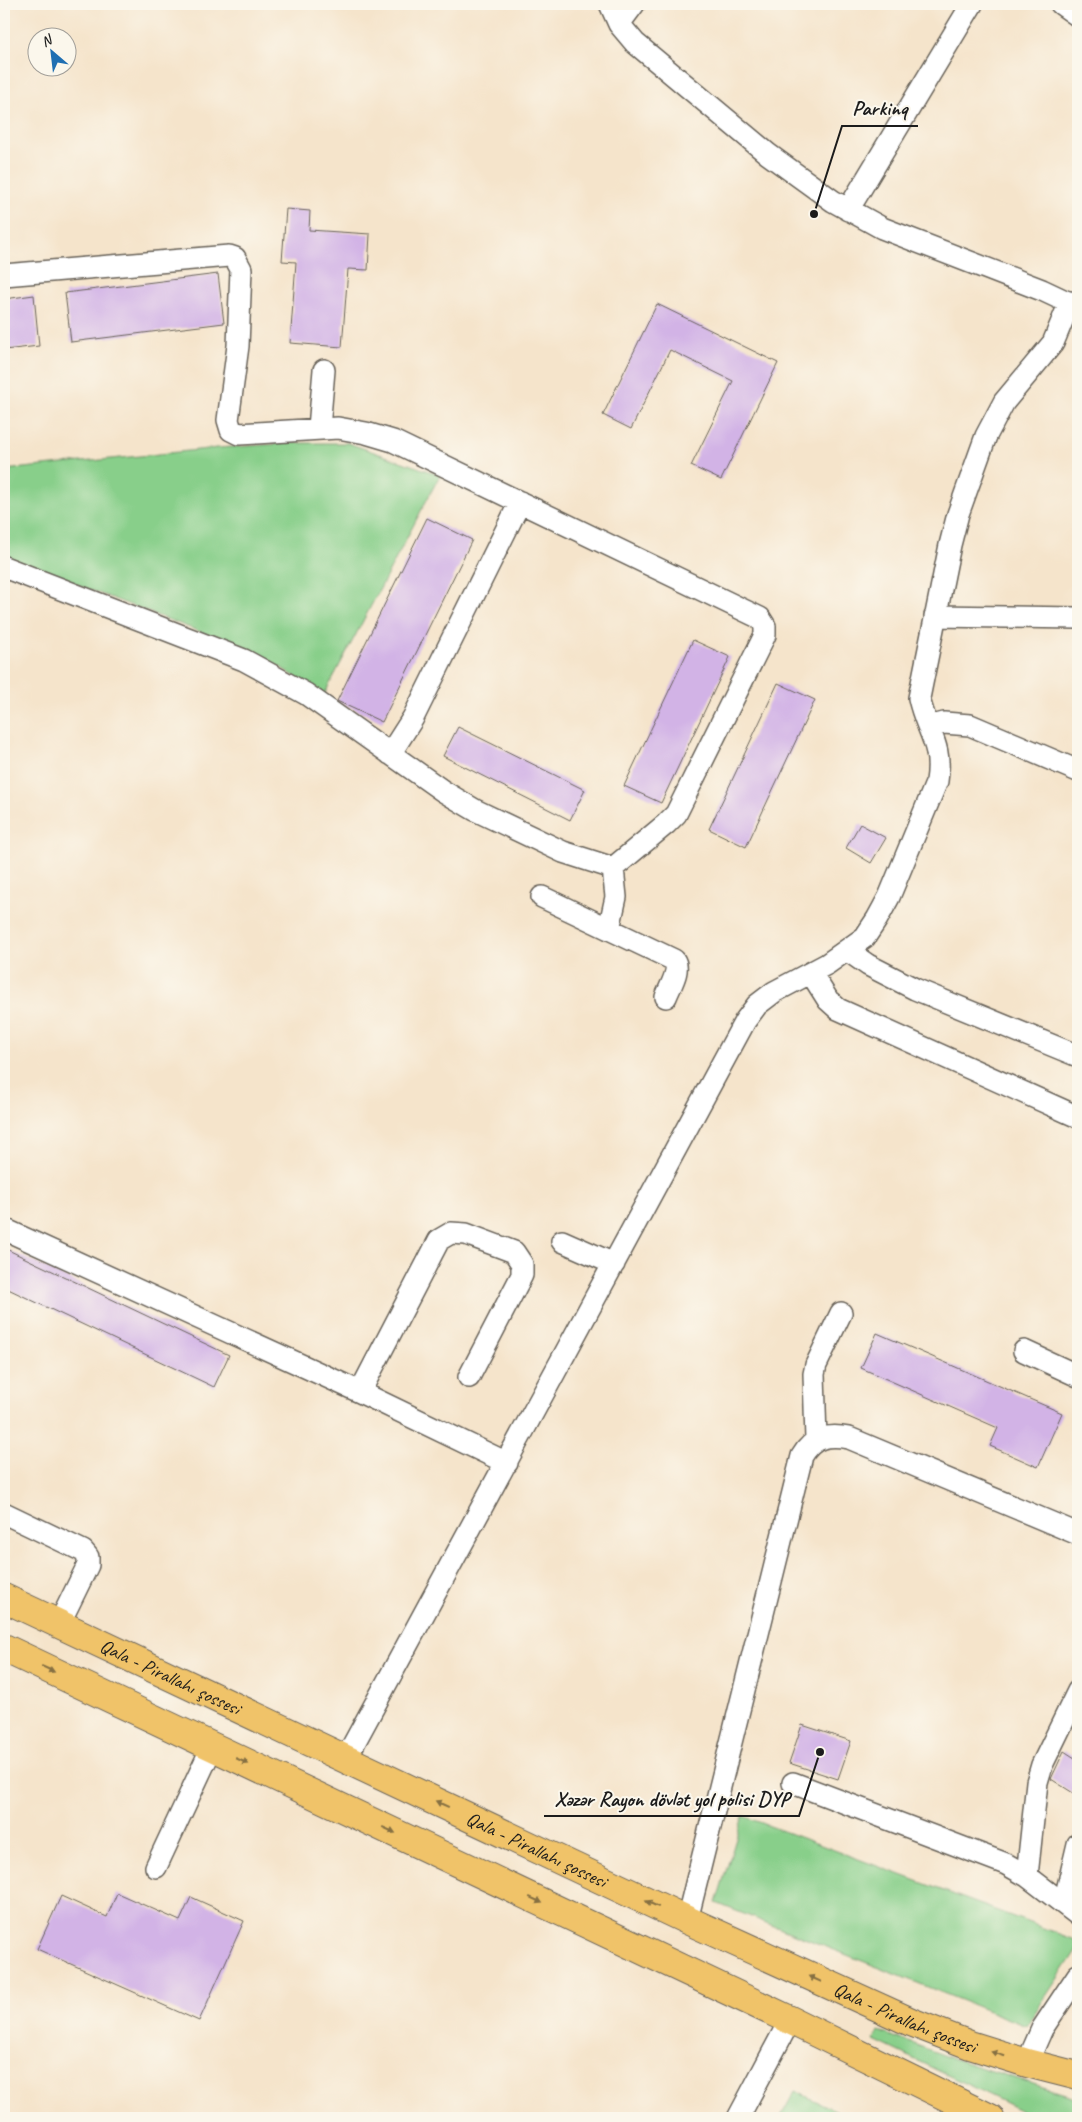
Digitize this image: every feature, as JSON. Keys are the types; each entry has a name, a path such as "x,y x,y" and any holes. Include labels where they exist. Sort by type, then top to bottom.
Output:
{"main road":[{"name":"Qala - Pirallahı şossesi","path":"4,1598 687,1920 911,2022 970,2045 1027,2063 1078,2076"},
{"path":"4,1648 790,2020 960,2112 990,2118"}],"street":[{"path":"346,1758 745,1021 757,1005 774,992 848,951 865,937 889,897 937,781 938,752 921,709 919,698 958,514 986,436 1004,402 1053,343 1074,305 1042,290 904,238 848,210 816,190 768,154 635,43 618,24 610,4"},
{"path":"618,24 634,4"},
{"path":"848,210 972,4"},
{"path":"1061,4 1078,16"},
{"path":"4,275 229,256 235,258 241,269 238,346 228,420 231,430 239,434 338,428 366,433 393,441 760,618 765,626 765,635 676,814 613,868"},
{"path":"319,428 324,370"},
{"path":"390,754 413,718 520,502"},
{"path":"4,567 244,660 306,694 443,791 475,810 563,852 613,868"},
{"path":"935,616 1078,618"},
{"path":"929,727 944,723 970,725 1078,771"},
{"path":"608,928 616,896 613,868"},
{"path":"542,897 674,960 677,965 676,971 666,997"},
{"path":"848,951 868,965 915,989 1078,1056"},
{"path":"811,973 828,1000 838,1009 1078,1118"},
{"path":"4,1230 360,1392 507,1463"},
{"path":"360,1392 439,1240 451,1234 466,1234 514,1252 522,1264 522,1275 469,1377"},
{"path":"562,1241 614,1264"},
{"path":"816,1440 814,1374 816,1365 841,1313"},
{"path":"1024,1351 1078,1376"},
{"path":"687,1920 802,1456 808,1447 816,1440 827,1436 849,1438 1078,1534"},
{"path":"4,1513 83,1551 88,1557 88,1565 59,1624"},
{"path":"1027,1876 1036,1782 1078,1691"},
{"path":"156,1867 212,1747"},
{"path":"793,1783 1006,1864 1027,1876 1071,1909"},
{"path":"1071,1909 1078,1844"},
{"path":"1027,2063 1042,2029 1078,1975"},
{"path":"738,2118 790,2020"}],"green space":[{"path":"292,443 348,443 440,475 324,695 261,655 4,557 4,470 217,448"},
{"path":"743,1816 1078,1941 1078,1948 1026,2026 716,1903"},
{"path":"878,2031 957,2060 1078,2098 1078,2118 1037,2118 874,2040"},
{"path":"795,2091 852,2118 780,2118"}],"building":[{"path":"286,209 310,211 309,230 370,234 368,270 348,269 342,347 290,343 296,262 282,261"},
{"path":"218,274 224,323 71,342 65,293"},
{"path":"34,295 39,346 4,350 4,299"},
{"path":"657,304 778,363 721,480 691,466 733,381 670,350 631,429 603,415"},
{"path":"427,518 472,540 382,722 337,701"},
{"path":"693,640 730,657 661,803 624,786"},
{"path":"778,683 815,700 746,847 709,829"},
{"path":"458,727 585,790 570,820 443,756"},
{"path":"860,824 886,838 871,863 846,848"},
{"path":"4,1248 229,1355 214,1387 4,1287"},
{"path":"877,1333 1062,1413 1038,1467 990,1446 998,1428 861,1368"},
{"path":"802,1725 851,1741 838,1779 789,1763"},
{"path":"1064,1751 1078,1760 1078,1796 1051,1779"},
{"path":"117,1893 180,1921 191,1897 244,1921 199,2021 37,1949 61,1896 107,1917"}],"place":[{"name":"Parkinq","path":"814,214"},
{"name":"Xəzər Rayon dövlət yol polisi DYP","path":"820,1752"}]}
